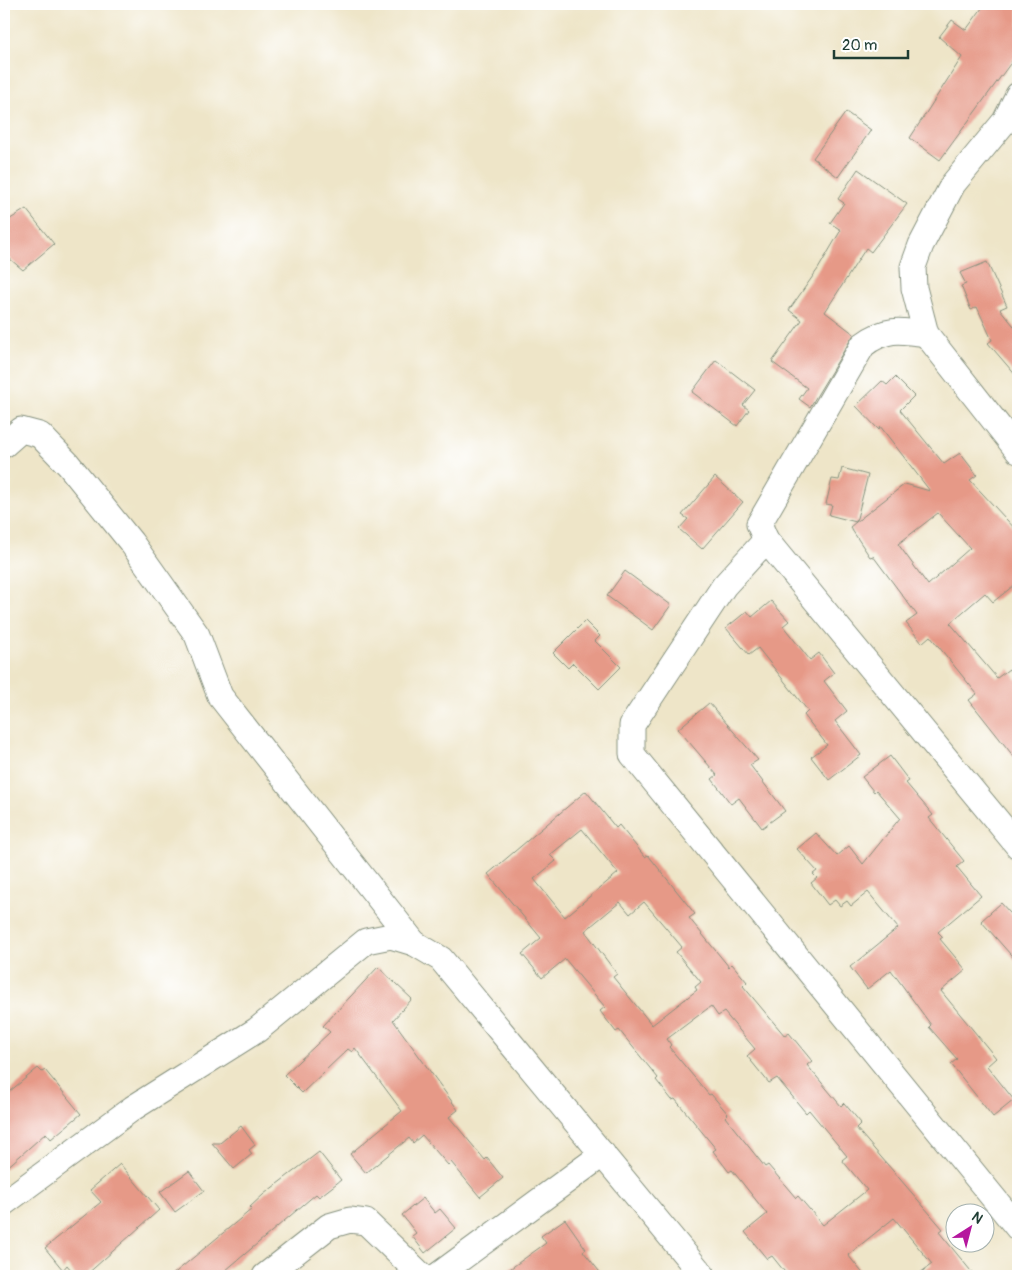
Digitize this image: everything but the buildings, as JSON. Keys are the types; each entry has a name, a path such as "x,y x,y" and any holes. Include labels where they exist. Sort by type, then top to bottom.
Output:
{"street":[{"path":"1018,95 1012,128 952,184 920,245 913,267 914,288 926,334 1018,451"},
{"path":"926,334 898,330 876,334 863,345 759,524 766,540 1018,846"},
{"path":"4,445 21,430 40,435 68,464 131,542 197,635 220,696 414,943"},
{"path":"766,540 724,586 632,725 632,754 1018,1228"},
{"path":"4,1204 133,1108 256,1030 366,941 391,936 414,943 441,959 704,1276"},
{"path":"437,1276 603,1154"},
{"path":"265,1276 329,1226 350,1220 366,1222 422,1276"}]}
